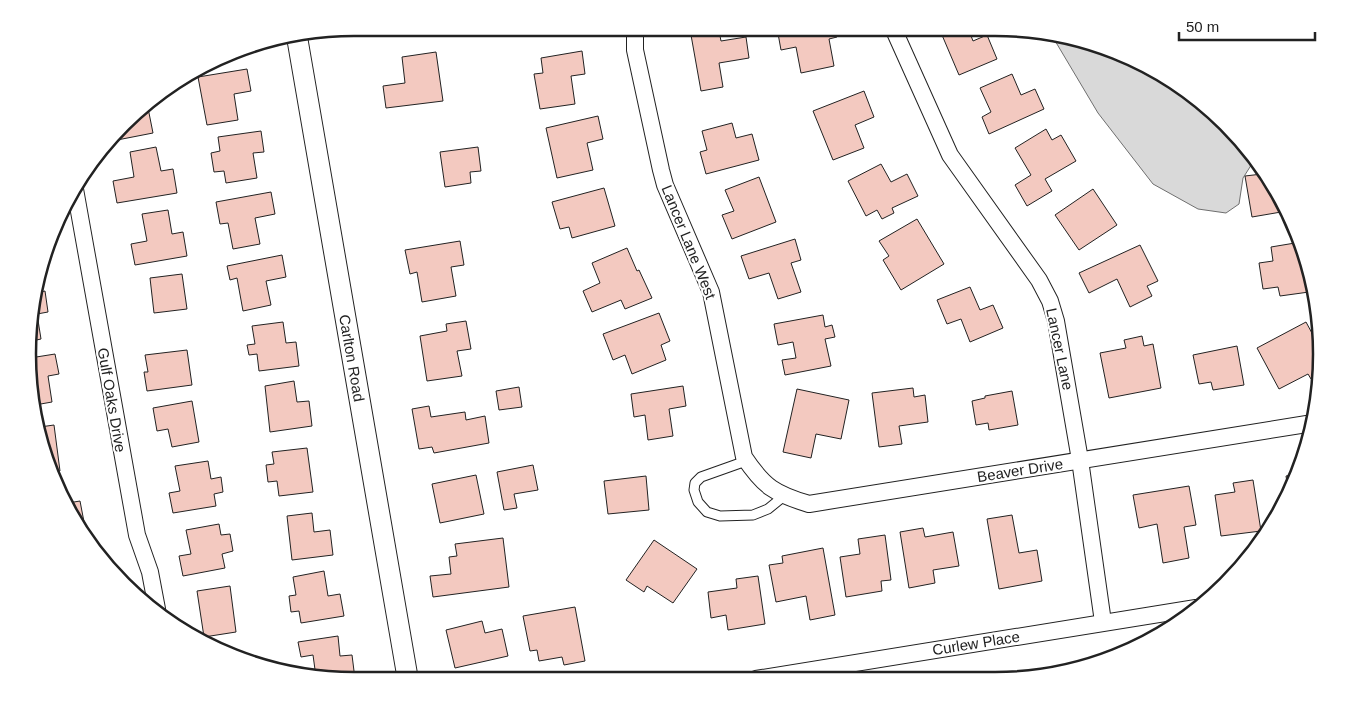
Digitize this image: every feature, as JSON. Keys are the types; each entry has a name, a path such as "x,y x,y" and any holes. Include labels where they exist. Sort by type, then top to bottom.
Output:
{"street":[{"name":"Lancer Lane West","path":"635,36 635,50 665,184 711,292 745,459"},
{"name":"Lancer Lane","path":"897,36 950,155 1039,280 1050,302 1056,321 1080,460 1103,622"},
{"name":"Carlton Road","path":"298,41 407,672"},
{"name":"Gulf Oaks Drive","path":"77,199 137,535 150,572 156,602"},
{"name":"Beaver Drive","path":"745,459 754,473 769,486 784,496 809,504 1305,424"},
{"name":"Curlew Place","path":"793,672 1183,610"}],"lane":[{"path":"745,459 701,477 695,483 694,490 698,502 707,512 720,516 753,515 768,509 784,496"}],"shaded area":[{"path":"1056,42 1097,53 1136,69 1172,90 1205,115 1234,144 1251,166 1243,178 1239,204 1226,213 1198,209 1153,184 1098,113"}],"building":[{"path":"691,36 720,36 721,41 746,37 749,58 719,63 723,87 701,91"},
{"path":"778,36 837,36 829,39 834,66 801,73 796,47 781,50"},
{"path":"942,36 971,36 973,41 987,36 997,59 959,75"},
{"path":"582,51 585,74 571,76 575,104 540,109 534,74 543,73 541,58"},
{"path":"436,52 443,101 386,108 383,86 405,83 402,57"},
{"path":"247,69 251,91 234,94 238,120 207,125 199,77"},
{"path":"1012,74 1021,95 1035,89 1044,109 989,134 982,117 991,112 980,88"},
{"path":"864,91 874,117 855,125 864,148 833,160 813,111"},
{"path":"149,111 153,133 119,140"},
{"path":"598,116 603,139 587,143 593,170 557,178 546,128"},
{"path":"732,123 736,138 752,134 759,160 706,174 700,152 707,150 702,131"},
{"path":"1046,129 1052,140 1061,135 1076,161 1045,179 1052,191 1027,206 1015,185 1031,175 1015,148"},
{"path":"261,131 264,152 253,153 257,178 226,183 224,171 214,172 211,153 220,151 218,137"},
{"path":"156,147 161,171 173,169 177,193 117,203 113,181 134,177 130,152"},
{"path":"478,147 481,171 470,172 471,183 445,187 440,152"},
{"path":"881,164 891,182 907,174 918,196 892,208 894,213 882,219 877,210 866,216 848,181"},
{"path":"1257,175 1280,212 1252,217 1245,176"},
{"path":"759,177 776,222 732,239 722,215 734,211 725,190"},
{"path":"604,188 615,226 572,238 569,227 560,229 552,202"},
{"path":"1093,189 1117,225 1079,250 1055,215"},
{"path":"271,192 275,214 255,218 260,244 233,249 228,223 220,224 216,202"},
{"path":"168,210 172,234 183,232 187,256 135,265 131,244 147,241 142,214"},
{"path":"917,219 944,264 901,290 883,260 889,256 879,241"},
{"path":"795,239 801,260 791,263 801,292 778,299 769,273 749,279 741,256"},
{"path":"460,241 464,265 451,267 456,296 422,302 417,272 410,274 405,250"},
{"path":"1293,243 1307,292 1280,296 1278,287 1263,289 1259,263 1273,261 1271,247"},
{"path":"1140,245 1158,281 1147,286 1152,296 1130,307 1117,279 1089,293 1079,273"},
{"path":"627,248 652,298 625,309 621,300 592,312 583,291 600,283 592,263"},
{"path":"282,255 286,277 266,281 271,305 243,311 237,278 230,280 227,266"},
{"path":"182,274 187,309 154,313 150,278"},
{"path":"970,287 980,310 993,305 1003,328 970,342 961,319 947,324 937,300"},
{"path":"45,291 48,312 39,314 42,292"},
{"path":"659,313 670,341 661,345 666,360 632,374 625,355 613,360 603,334"},
{"path":"823,315 825,327 832,325 835,337 825,339 831,366 785,375 782,360 796,358 793,342 778,345 774,324"},
{"path":"38,321 41,339 37,340"},
{"path":"466,321 471,349 457,351 462,376 427,381 420,336 447,331 446,324"},
{"path":"283,322 286,343 296,342 299,366 259,371 257,354 249,355 247,345 255,344 252,326"},
{"path":"1306,322 1312,333 1312,379 1308,374 1279,389 1257,348"},
{"path":"1142,336 1144,346 1153,344 1161,388 1109,398 1100,353 1126,348 1124,340"},
{"path":"1237,346 1244,385 1213,390 1211,382 1199,384 1193,355"},
{"path":"187,350 192,385 147,391 144,372 148,372 145,355"},
{"path":"55,354 59,374 48,376 52,402 40,404 36,357"},
{"path":"294,381 297,402 309,401 312,426 270,432 265,386"},
{"path":"683,386 686,406 669,409 673,436 648,440 645,415 634,417 631,394"},
{"path":"519,387 522,407 499,410 496,391"},
{"path":"913,388 914,397 925,395 928,422 899,426 902,444 879,447 872,393"},
{"path":"797,389 849,400 841,439 816,434 811,458 783,452"},
{"path":"1012,391 1018,425 989,430 988,423 976,425 972,401 985,398 985,396"},
{"path":"192,401 199,442 172,447 168,429 157,431 153,408"},
{"path":"429,406 431,417 465,412 466,420 485,416 489,443 434,453 432,447 419,449 412,409"},
{"path":"54,425 60,471 58,471 53,456 45,426"},
{"path":"307,448 313,492 279,496 277,481 268,482 266,465 274,464 272,452"},
{"path":"208,461 211,479 221,477 223,492 214,494 216,506 173,513 169,493 180,491 175,466"},
{"path":"533,465 538,490 514,494 517,508 504,510 497,472"},
{"path":"476,475 484,514 440,523 432,484"},
{"path":"646,476 649,510 608,514 604,481"},
{"path":"1253,480 1261,528 1259,531 1221,536 1215,495 1235,492 1233,483"},
{"path":"1189,486 1196,525 1184,527 1189,558 1163,563 1157,524 1139,528 1133,495"},
{"path":"80,501 84,521 79,513 73,502"},
{"path":"312,513 314,532 330,530 333,555 292,560 287,516"},
{"path":"1012,515 1019,553 1037,550 1042,581 999,589 987,519"},
{"path":"219,524 221,535 230,534 233,551 222,554 225,568 183,576 179,556 191,554 186,530"},
{"path":"923,528 925,537 953,532 959,566 933,570 935,583 909,588 900,532"},
{"path":"885,535 891,580 881,581 882,591 846,597 840,557 860,554 858,539"},
{"path":"503,538 509,587 433,597 430,576 451,574 449,557 457,556 455,544"},
{"path":"654,540 697,569 673,603 647,586 644,592 626,580"},
{"path":"823,548 835,615 810,620 806,596 776,602 769,565 783,563 782,556"},
{"path":"324,571 328,596 340,594 344,616 301,623 299,611 291,612 289,596 296,595 293,577"},
{"path":"758,576 765,624 728,630 726,615 711,618 708,592 737,588 736,579"},
{"path":"230,586 236,632 208,636 204,634 197,591"},
{"path":"575,607 585,661 564,665 562,657 539,661 537,650 530,651 523,616"},
{"path":"482,621 485,633 502,629 508,656 455,668 446,630"},
{"path":"338,636 340,656 352,655 354,672 315,669 313,655 301,657 298,642"}]}
